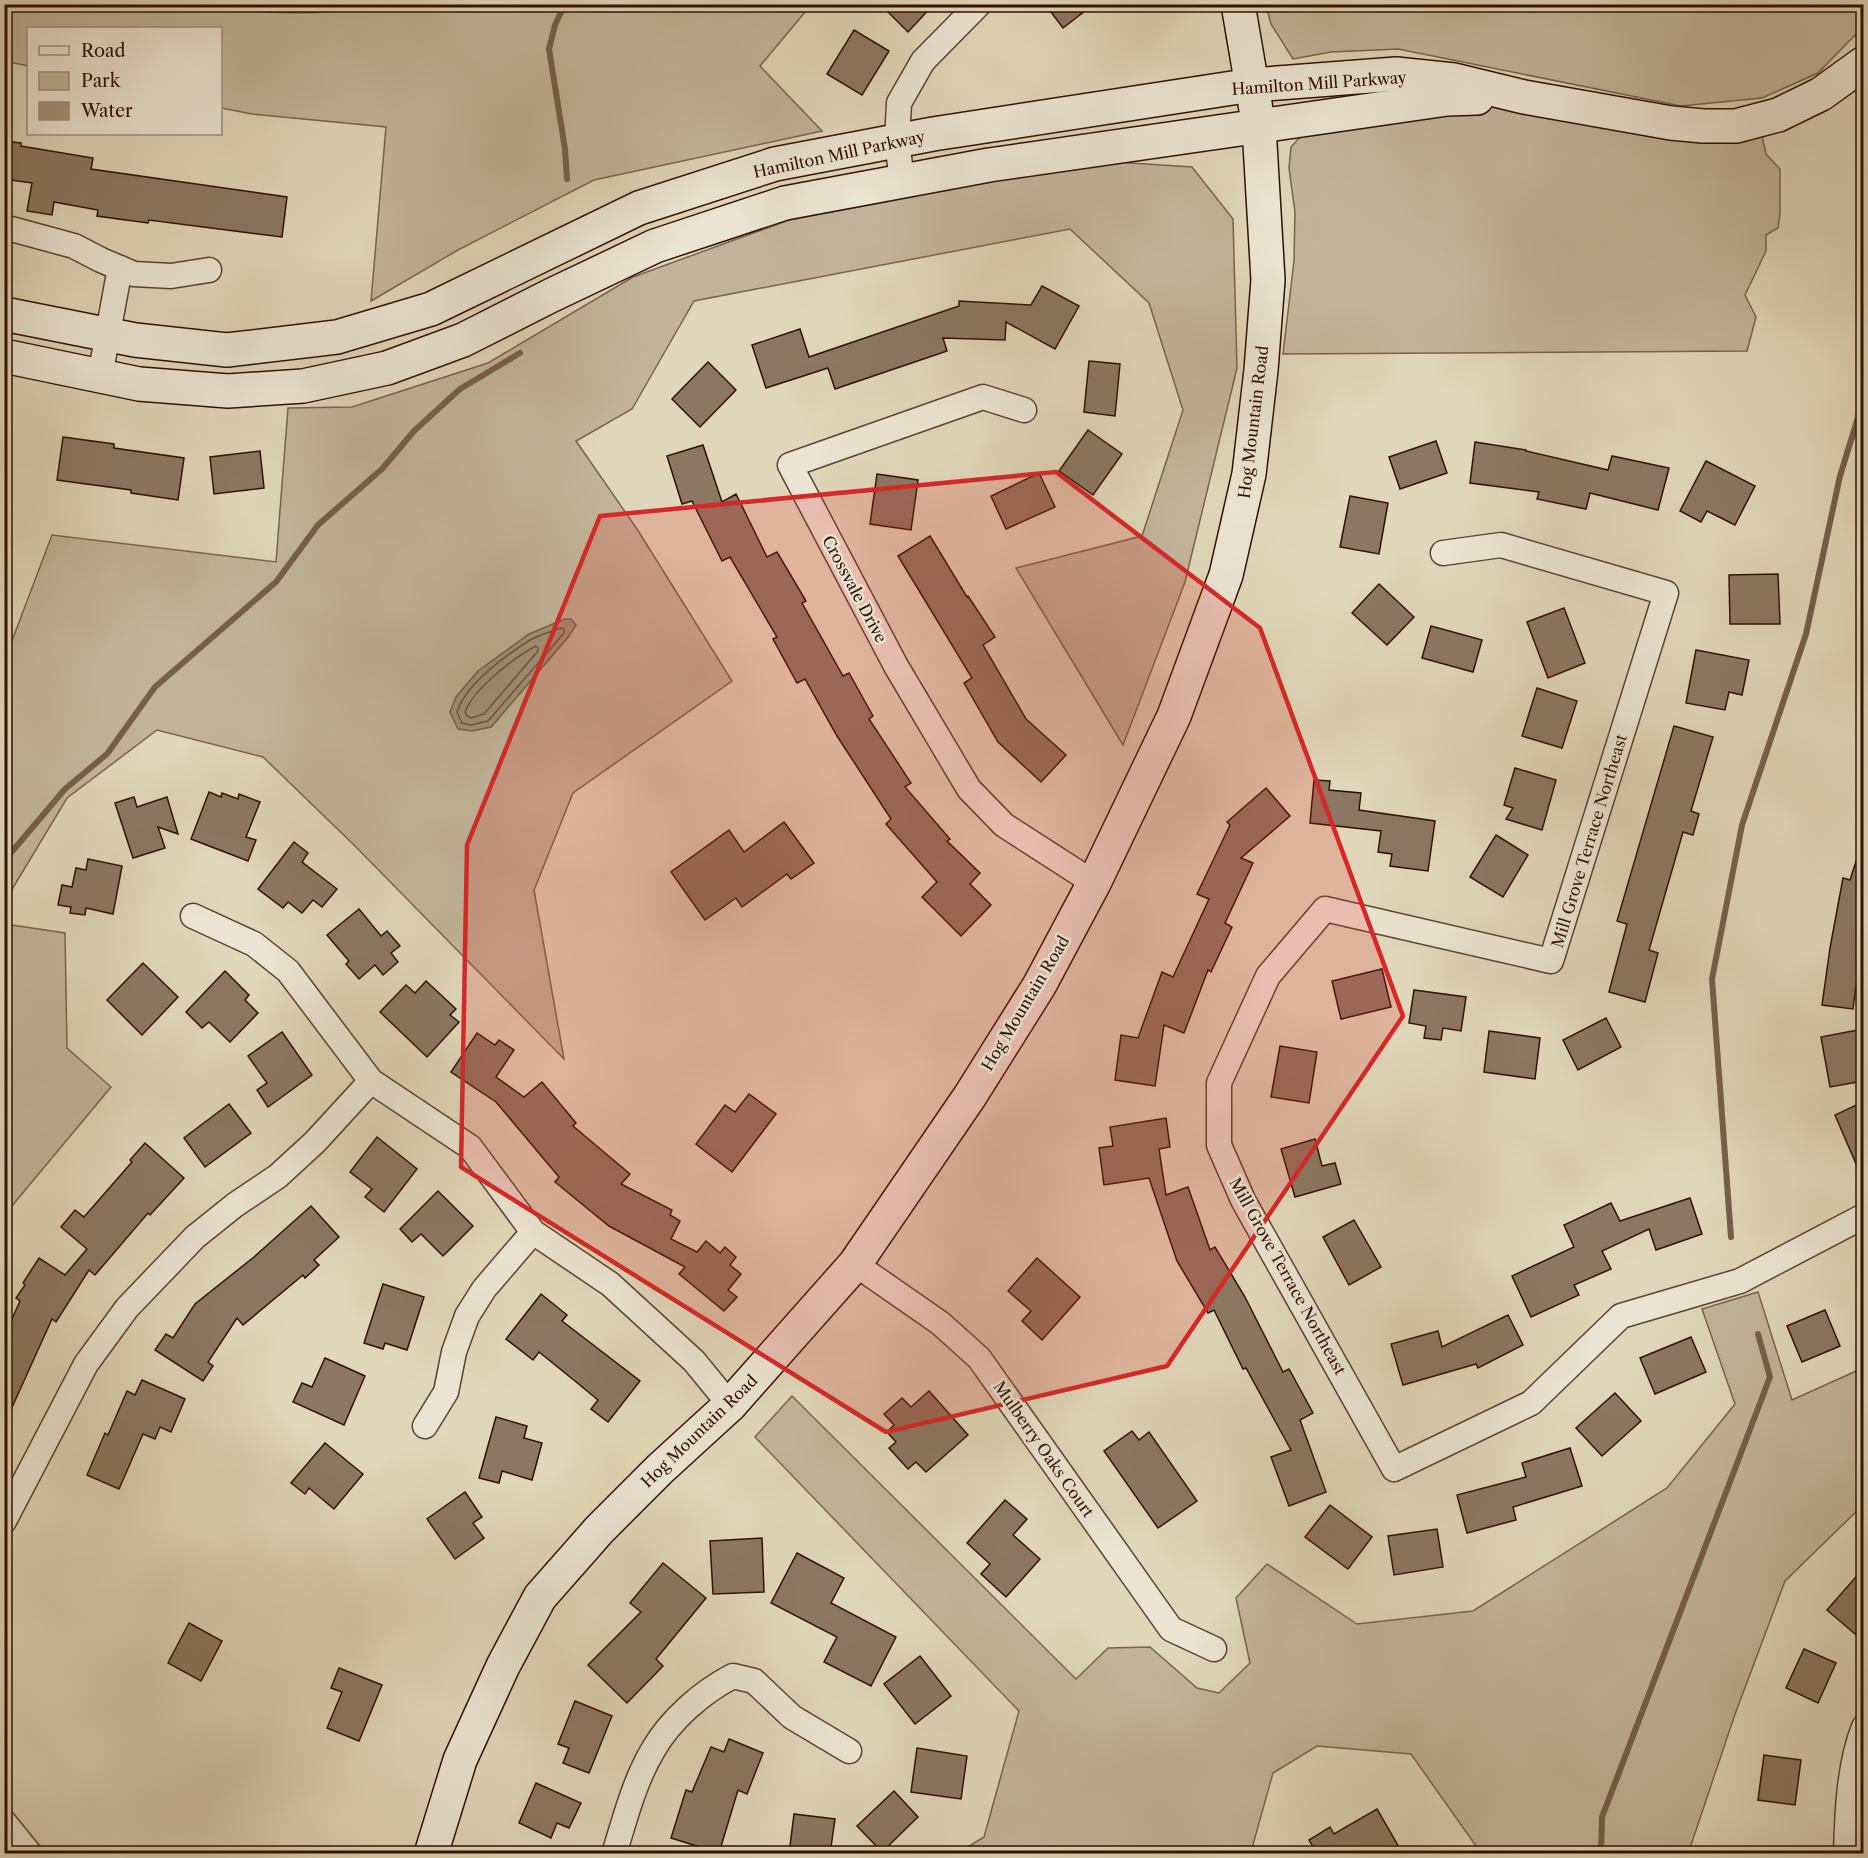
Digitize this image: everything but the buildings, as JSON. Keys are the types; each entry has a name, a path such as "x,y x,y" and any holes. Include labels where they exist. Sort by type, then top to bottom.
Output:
{"street":[{"path":"902,181 897,141 899,103 922,61 979,4"},
{"name":"Hog Mountain Road","path":"431,1854 460,1760 503,1666 540,1597 598,1530 660,1468 730,1405 855,1264 964,1105 1039,986 1094,883 1174,716 1226,574 1250,474 1268,280 1259,127 1238,4"},
{"name":"Hamilton Mill Parkway","path":"4,314 135,340 226,350 337,337 431,309 639,208 775,164 897,141 1252,85 1396,74 1454,80 1524,97 1671,123 1736,126 1778,115 1821,94 1863,63"},
{"name":"Hamilton Mill Parkway","path":"4,356 139,384 228,391 303,386 387,368 463,340 655,246 785,203 989,165 1447,99 1524,97"},
{"path":"4,226 74,246 134,274 171,276 209,270"},
{"path":"99,376 120,268"},
{"name":"Crossvale Drive","path":"1024,410 983,397 790,465 896,666 969,789 1004,825 1094,883"},
{"name":"Mill Grove Terrace Northeast","path":"1443,553 1502,545 1666,593 1551,961 1325,909 1268,976 1219,1083 1219,1145 1243,1200 1394,1469 1531,1403 1621,1317 1740,1281 1863,1216"},
{"path":"192,916 254,944 288,971 371,1081 470,1147 533,1232 610,1284 694,1361 730,1405"},
{"path":"4,1521 86,1364 127,1308 195,1237 278,1176 315,1142 371,1081"},
{"path":"425,1426 446,1392 454,1352 467,1316 484,1289 533,1232"},
{"name":"Mulberry Oaks Court","path":"855,1264 940,1323 979,1358 1171,1629 1214,1649"},
{"path":"614,1854 637,1784 653,1750 677,1719 715,1686 733,1676 754,1681 792,1717 849,1751"},
{"path":"1846,1854 1851,1779 1863,1727"},
{"path":"4,1822 30,1854"}],"highlighted area":[{"path":"1056,472 1260,628 1403,1016 1167,1366 886,1432 461,1167 467,845 600,516"}],"green space":[{"path":"247,4 354,9 364,4 811,5 760,66 822,131 594,180 458,250 371,301 386,127 252,114 222,108 222,27 27,27 27,66 5,61 5,5"},
{"path":"1863,4 1863,27 1818,73 1762,98 1681,106 1398,49 1331,52 1293,59 1271,24 1266,5"},
{"path":"1465,102 1761,131 1766,154 1780,169 1780,214 1778,228 1766,235 1766,251 1745,295 1756,317 1747,351 1283,354 1294,261 1295,212 1289,168 1291,147 1309,127"},
{"path":"1100,161 1192,167 1233,219 1237,368 1185,582 1123,745 1016,568 1142,536 1183,410 1149,303 1070,229 694,301 632,409 576,441 637,529 732,681 573,793 534,890 564,1059 354,845 263,757 157,730 67,798 5,901 5,651 10,646 52,535 276,562 288,408 352,407 488,363 633,277 789,220","holes":["565,619 569,636 491,727 559,622"]},
{"path":"5,924 65,933 67,1048 111,1087 6,1213 4,1212"},
{"path":"1758,1292 1792,1400 1863,1368 1863,1505 1785,1581 1734,1717 1690,1848 1718,1853 1481,1853 1411,1754 1317,1746 1273,1773 1252,1848 1257,1853 958,1853 984,1837 1019,1711 755,1437 792,1396 1076,1679 1108,1648 1150,1647 1197,1688 1219,1693 1250,1663 1236,1598 1267,1564 1357,1624 1473,1611 1667,1488 1735,1404 1702,1309"}],"water":[{"path":"565,619 571,619 576,625 569,636 491,727 472,731 458,729 450,712 456,697 478,671 529,634"}],"waterway":[{"path":"183,4 256,10 330,9 378,4"},
{"path":"565,4 555,25 549,49 565,149 567,179"},
{"path":"4,861 65,789 107,754 155,687 276,582 318,525 382,469 414,431 460,389 520,353"},
{"path":"1731,1237 1712,979 1742,825 1806,634 1840,476 1864,398"},
{"path":"1601,1854 1602,1817 1770,1377 1758,1334"}]}
